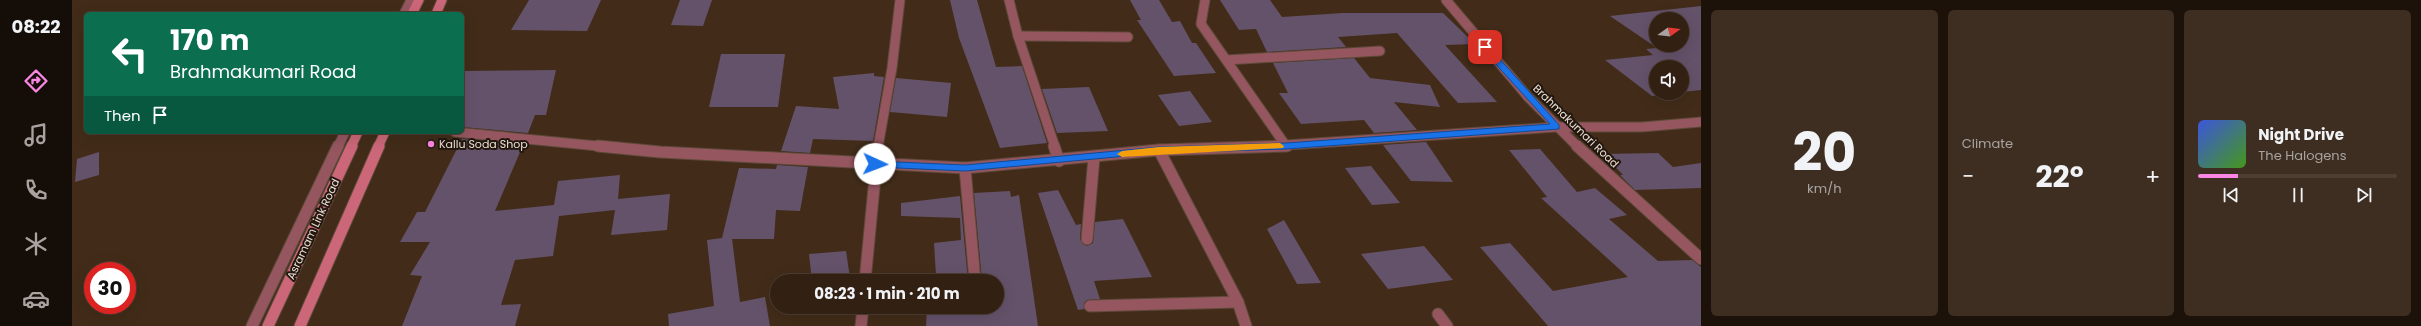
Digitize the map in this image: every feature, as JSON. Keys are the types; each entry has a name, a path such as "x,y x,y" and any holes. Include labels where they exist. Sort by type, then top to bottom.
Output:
{"main road":[{"path":"413,12 419,0"},
{"path":"437,12 442,0"},
{"name":"Asramam Link Road","path":"268,326 357,134"},
{"path":"300,326 384,134"}],"street":[{"path":"405,12 411,0"},
{"path":"866,274 875,164 892,68 900,0"},
{"path":"1009,0 1018,36 1059,161"},
{"path":"1205,0 1201,24 1286,146"},
{"name":"Brahmakumari Road","path":"1446,0 1513,80 1556,127 1701,259"},
{"path":"1018,36 1128,37"},
{"path":"1226,60 1380,51"},
{"path":"464,133 660,152 965,168 1059,161 1159,150 1286,146 1556,127 1642,127 1701,122"},
{"path":"252,326 344,134"},
{"path":"1159,150 1238,302 1246,326"},
{"path":"1088,239 1094,157"},
{"path":"965,168 974,274"},
{"path":"1090,306 1238,302"},
{"path":"861,326 862,314"},
{"path":"1438,314 1446,326"}],"building":[{"path":"529,0 601,0 587,31 511,30"},
{"path":"680,0 712,0 703,26 671,25"},
{"path":"950,0 977,0 996,67 1022,66 1047,143 1000,148 959,38"},
{"path":"1130,0 1159,0 1172,22 1180,21 1192,43 1196,43 1216,73 1174,76 1137,20 1141,20"},
{"path":"1220,0 1270,0 1282,17 1343,13 1443,13 1475,44 1445,45 1497,102 1458,103 1397,33 1338,37 1346,47 1267,52 1256,29 1239,30"},
{"path":"1701,6 1701,90 1689,91 1689,60 1649,60 1649,94 1605,60 1653,55 1650,52 1689,52 1689,12 1649,12 1649,43 1610,16"},
{"path":"721,54 785,54 778,107 709,107"},
{"path":"1354,58 1370,78 1430,85 1440,107 1394,102 1417,130 1374,133 1364,120 1301,124 1279,93 1288,93 1273,63"},
{"path":"556,70 546,115 535,115 528,133 464,127 464,71"},
{"path":"874,73 874,76 884,77 873,141 813,139 810,153 781,151 796,106 839,109 833,77"},
{"path":"896,78 951,83 947,117 890,112"},
{"path":"1089,87 1108,131 1057,133 1042,89"},
{"path":"1190,91 1212,122 1179,126 1158,95"},
{"path":"462,139 523,145 495,211 554,205 558,181 620,175 618,199 670,194 667,230 611,235 615,210 559,216 553,256 515,260 501,305 521,304 515,326 402,326 422,276 410,275 430,242 400,242 417,212 425,212"},
{"path":"1426,142 1453,182 1411,181 1383,145"},
{"path":"1540,149 1577,192 1595,188 1627,215 1609,219 1658,261 1692,260 1701,267 1701,326 1548,326 1480,247 1510,243 1553,291 1628,277 1541,198 1547,197 1509,150"},
{"path":"99,152 99,175 75,182 77,159"},
{"path":"1658,153 1673,167 1701,163 1701,188 1635,190 1620,175 1623,175 1603,154"},
{"path":"777,165 808,167 800,211 776,210 774,239 732,239 740,302 765,297 770,326 669,326 668,314 714,306 707,240 722,238 739,168 776,169"},
{"path":"1371,166 1400,203 1372,205 1345,168"},
{"path":"1058,190 1076,225 1081,224 1080,239 1083,244 1087,246 1093,243 1095,222 1123,219 1152,277 1094,281 1100,299 1087,300 1084,303 1084,309 1078,310 1038,193"},
{"path":"1010,191 1011,197 1019,195 1038,326 926,326 927,314 1004,314 1004,274 981,274 974,193"},
{"path":"960,196 967,274 936,274 934,243 961,240 960,218 901,216 901,203"},
{"path":"1284,220 1321,283 1297,284 1267,229"},
{"path":"1424,246 1453,280 1388,289 1361,254"},
{"path":"846,251 849,274 811,274 809,254"}],"slow traffic":[{"path":"1122,154 1159,150 1280,146"}],"place":[{"name":"Kallu Soda Shop","path":"431,144"}],"route":[{"path":"875,164 965,168 1059,161 1159,150 1286,146 1556,127 1485,47"}]}
